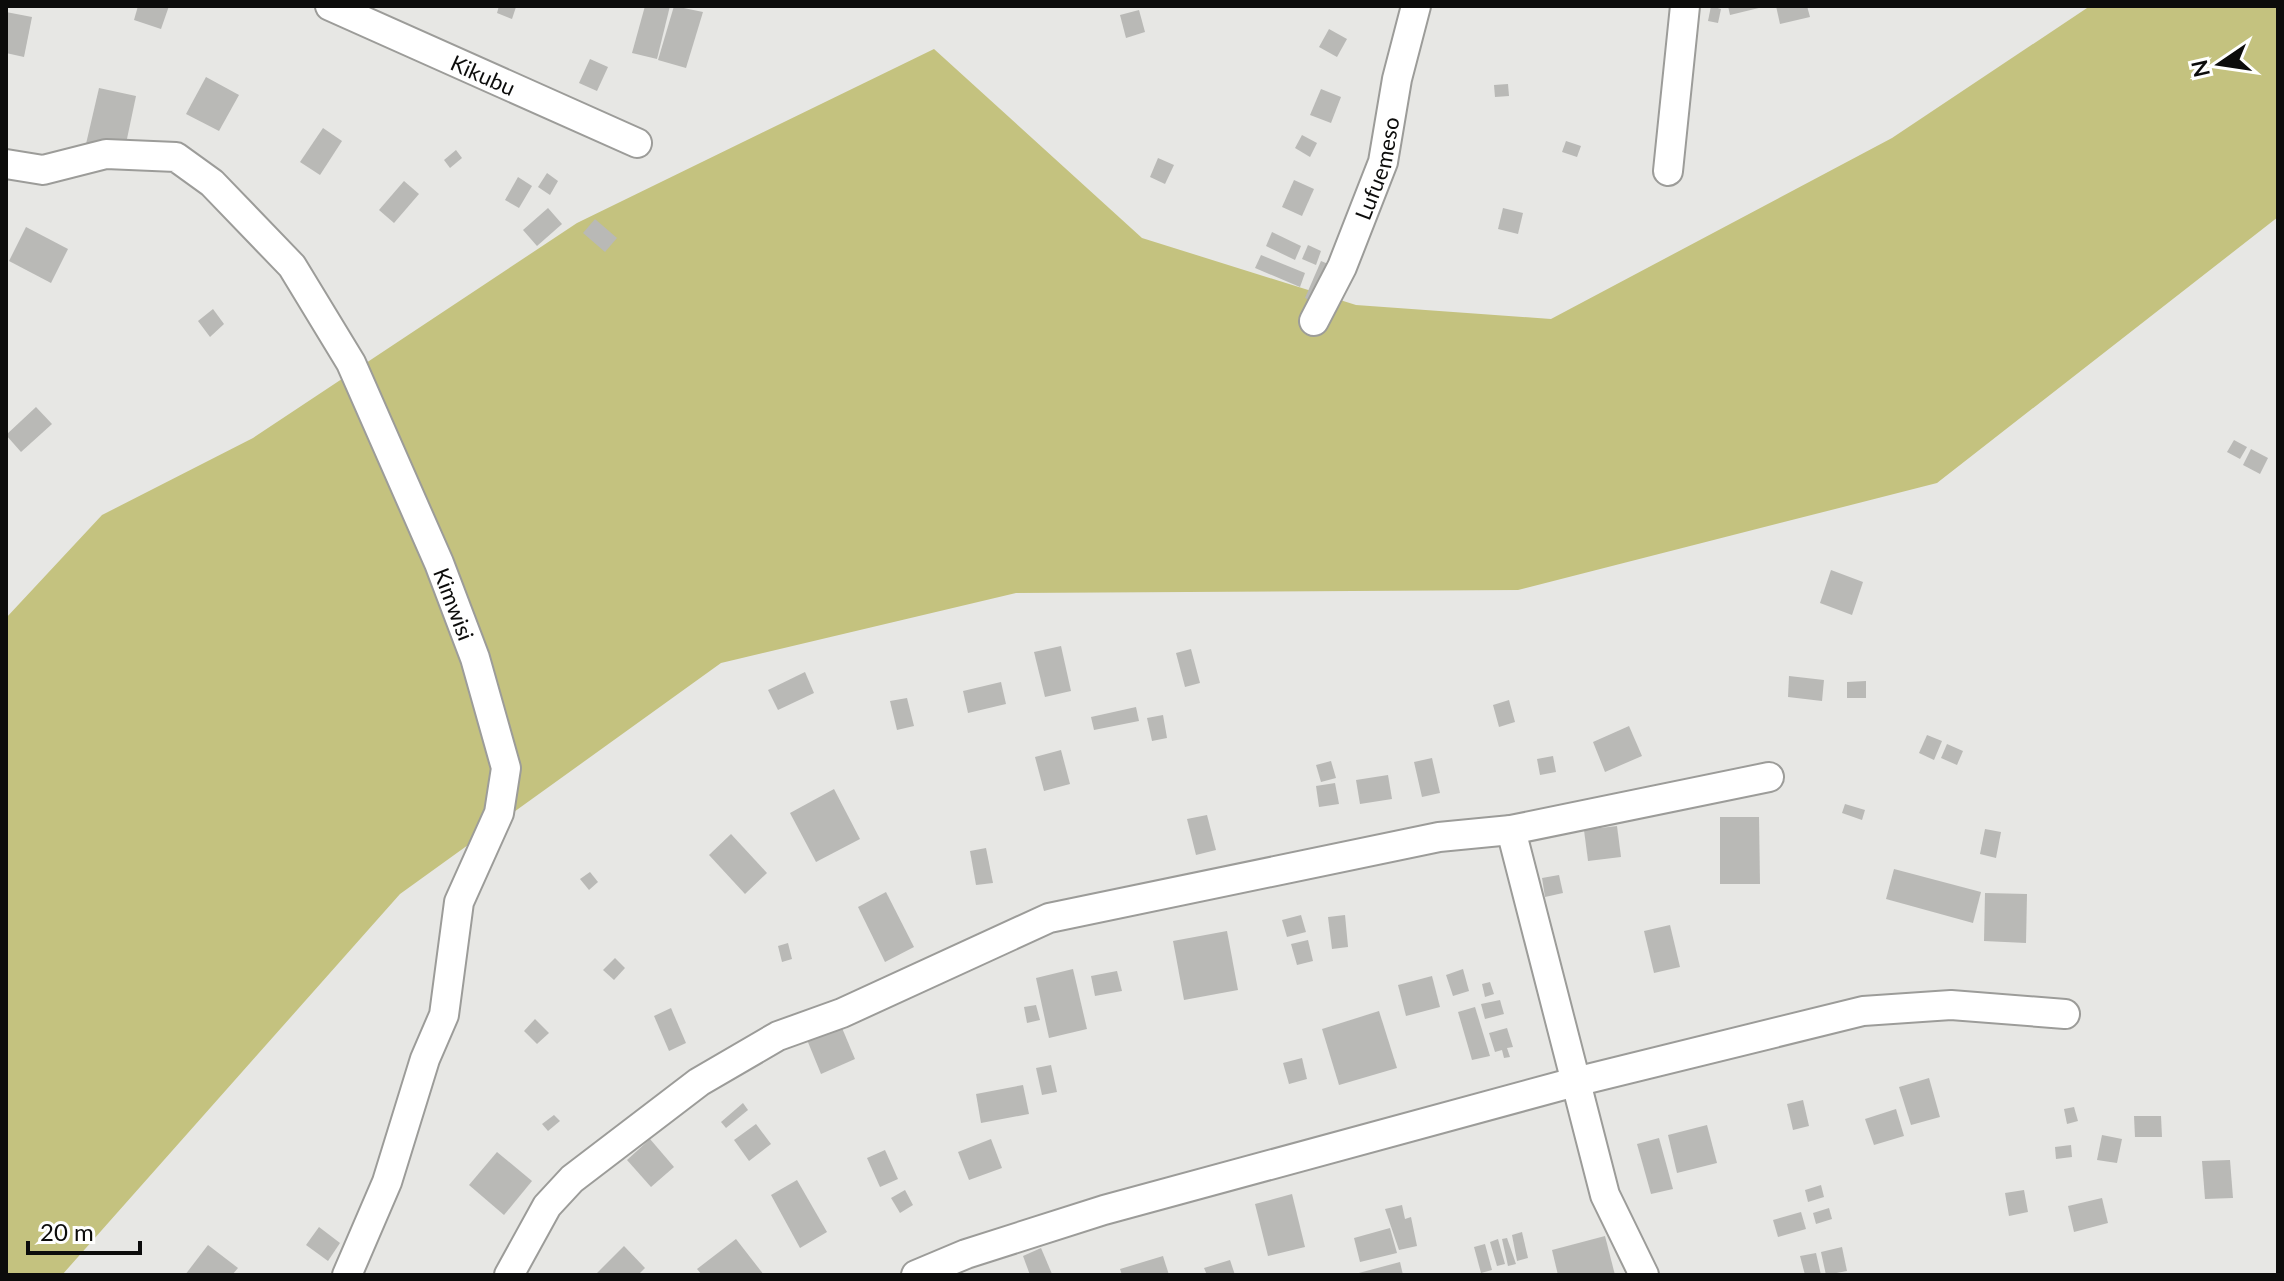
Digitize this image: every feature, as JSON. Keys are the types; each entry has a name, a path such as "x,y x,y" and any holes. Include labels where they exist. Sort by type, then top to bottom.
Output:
{"street":[{"name":"Kikubu","path":"330,6 637,143"},
{"name":"Lufuemeso","path":"1314,321 1342,267 1383,162 1397,79 1416,6"},
{"path":"1668,171 1685,6"},
{"name":"Kimwisi","path":"6,164 43,170 106,154 176,157 212,183 292,266 351,363 439,563 475,658 506,768 499,813 459,902 444,1015 425,1059 387,1182 347,1275"},
{"path":"509,1275 547,1206 572,1179 699,1082 778,1036 842,1013 1049,918 1439,837 1511,830 1769,777"},
{"path":"1511,830 1605,1195 1644,1275"},
{"path":"916,1275 966,1254 1104,1210 1575,1082 1863,1011 1951,1005 2065,1014"}],"shaded area":[{"path":"2090,6 2278,6 2278,217 1937,483 1518,590 1016,593 721,663 400,894 62,1275 6,1275 6,618 102,515 253,438 577,223 934,49 1142,238 1356,305 1551,319 1892,138"}],"building":[{"path":"138,6 169,6 161,29 134,20"},
{"path":"499,6 516,7 512,19 497,13"},
{"path":"645,6 670,6 657,59 632,53"},
{"path":"674,6 703,12 686,68 658,60"},
{"path":"1711,6 1721,9 1718,23 1708,21"},
{"path":"1728,6 1763,6 1763,7 1730,15"},
{"path":"1776,6 1807,6 1810,17 1780,24"},
{"path":"1139,10 1145,32 1126,38 1120,15"},
{"path":"6,12 32,17 24,57 6,53"},
{"path":"1329,29 1347,39 1337,57 1319,47"},
{"path":"590,59 608,67 597,91 579,83"},
{"path":"206,77 239,95 219,131 186,114"},
{"path":"1508,84 1509,96 1495,97 1494,85"},
{"path":"99,88 136,96 124,153 86,144"},
{"path":"1321,89 1341,97 1331,123 1310,115"},
{"path":"323,128 342,141 320,175 300,162"},
{"path":"1302,135 1317,143 1310,157 1295,148"},
{"path":"1566,141 1581,146 1577,157 1562,152"},
{"path":"456,150 462,158 450,168 444,160"},
{"path":"1158,158 1174,165 1165,184 1150,177"},
{"path":"547,173 558,181 550,195 538,187"},
{"path":"518,177 532,186 519,208 505,200"},
{"path":"1294,180 1314,189 1302,216 1282,207"},
{"path":"404,181 419,194 394,223 379,210"},
{"path":"548,208 562,224 537,246 523,230"},
{"path":"1503,208 1523,213 1518,234 1498,229"},
{"path":"595,219 617,238 605,252 583,233"},
{"path":"26,227 68,249 51,283 9,261"},
{"path":"1272,232 1301,246 1295,260 1266,246"},
{"path":"1308,245 1321,251 1316,265 1302,259"},
{"path":"1261,255 1305,273 1300,287 1255,268"},
{"path":"1321,261 1333,266 1317,303 1305,298"},
{"path":"213,309 224,324 210,337 198,321"},
{"path":"36,407 52,424 21,452 6,435"},
{"path":"2234,440 2247,447 2240,459 2227,452"},
{"path":"2251,449 2268,458 2260,474 2243,465"},
{"path":"1831,570 1863,582 1852,615 1820,603"},
{"path":"1061,646 1071,691 1045,697 1034,652"},
{"path":"1191,649 1200,683 1185,687 1176,653"},
{"path":"805,672 814,693 778,710 768,690"},
{"path":"1789,676 1824,680 1822,701 1788,697"},
{"path":"1866,681 1866,698 1847,698 1847,682"},
{"path":"1001,682 1006,704 968,713 963,691"},
{"path":"907,698 914,726 897,730 890,701"},
{"path":"1509,700 1515,722 1499,727 1493,705"},
{"path":"1136,707 1139,721 1094,730 1091,717"},
{"path":"1163,715 1167,738 1152,741 1147,718"},
{"path":"1629,726 1642,756 1605,772 1593,742"},
{"path":"1927,735 1942,741 1934,760 1919,753"},
{"path":"1947,744 1963,751 1957,765 1941,758"},
{"path":"1061,750 1070,784 1044,791 1035,757"},
{"path":"1553,756 1556,772 1540,775 1537,759"},
{"path":"1432,758 1440,793 1422,797 1414,762"},
{"path":"1331,761 1336,778 1321,782 1316,765"},
{"path":"1388,775 1392,799 1360,804 1356,780"},
{"path":"1335,783 1339,804 1319,807 1316,786"},
{"path":"834,789 860,839 816,862 790,813"},
{"path":"1845,804 1865,810 1862,820 1842,813"},
{"path":"1207,815 1216,850 1196,855 1187,819"},
{"path":"1720,817 1759,817 1760,884 1720,884"},
{"path":"1617,826 1621,857 1588,861 1584,830"},
{"path":"1985,829 2001,832 1996,858 1980,854"},
{"path":"731,834 767,873 745,894 709,855"},
{"path":"986,848 993,883 976,885 970,851"},
{"path":"1894,869 1981,892 1973,923 1886,899"},
{"path":"590,872 598,882 589,890 580,879"},
{"path":"1559,875 1563,893 1545,897 1542,878"},
{"path":"886,892 914,947 885,962 858,907"},
{"path":"1985,893 2027,894 2026,943 1984,941"},
{"path":"1301,915 1306,932 1287,937 1282,920"},
{"path":"1345,915 1348,947 1332,949 1328,917"},
{"path":"1670,925 1680,967 1654,973 1644,931"},
{"path":"1227,931 1238,990 1184,1000 1173,941"},
{"path":"1308,940 1313,961 1297,965 1291,944"},
{"path":"788,943 792,959 782,962 778,946"},
{"path":"615,958 625,968 614,980 603,970"},
{"path":"1073,969 1087,1029 1049,1038 1036,978"},
{"path":"1463,969 1469,991 1453,996 1446,975"},
{"path":"1117,971 1122,991 1095,996 1091,976"},
{"path":"1432,976 1440,1007 1406,1016 1398,985"},
{"path":"1490,982 1494,994 1485,997 1482,984"},
{"path":"1500,1000 1504,1014 1485,1019 1481,1004"},
{"path":"1036,1005 1040,1020 1027,1023 1024,1007"},
{"path":"1475,1007 1490,1056 1472,1060 1458,1012"},
{"path":"671,1008 686,1043 669,1051 654,1016"},
{"path":"1379,1011 1397,1068 1339,1085 1322,1029"},
{"path":"837,1016 855,1059 821,1074 803,1030"},
{"path":"535,1019 549,1033 537,1044 524,1031"},
{"path":"1507,1028 1513,1047 1507,1048 1510,1057 1504,1058 1502,1050 1495,1052 1489,1033"},
{"path":"1302,1058 1307,1079 1289,1084 1283,1063"},
{"path":"1051,1065 1057,1092 1042,1095 1036,1068"},
{"path":"1929,1078 1940,1117 1911,1125 1899,1087"},
{"path":"1023,1085 1029,1114 981,1123 976,1094"},
{"path":"1803,1100 1809,1126 1793,1130 1787,1104"},
{"path":"743,1103 748,1110 726,1128 721,1122"},
{"path":"2074,1107 2078,1121 2067,1124 2064,1109"},
{"path":"1896,1109 1904,1136 1874,1145 1865,1119"},
{"path":"554,1115 560,1121 548,1131 542,1124"},
{"path":"2134,1116 2161,1116 2162,1137 2135,1137"},
{"path":"756,1124 771,1144 749,1161 734,1140"},
{"path":"1707,1125 1717,1163 1677,1173 1668,1135"},
{"path":"2102,1135 2122,1139 2117,1163 2097,1160"},
{"path":"1659,1138 1673,1189 1651,1194 1637,1144"},
{"path":"650,1139 674,1167 651,1187 627,1160"},
{"path":"991,1139 1002,1168 969,1180 958,1152"},
{"path":"2071,1145 2072,1157 2056,1159 2055,1147"},
{"path":"885,1150 898,1179 880,1187 867,1158"},
{"path":"497,1152 532,1181 504,1215 469,1185"},
{"path":"2230,1160 2233,1198 2205,1199 2202,1161"},
{"path":"797,1180 827,1232 800,1248 771,1195"},
{"path":"1821,1185 1824,1197 1808,1202 1805,1190"},
{"path":"905,1190 913,1205 900,1213 891,1198"},
{"path":"2024,1190 2028,1212 2009,1216 2005,1193"},
{"path":"1292,1194 1305,1247 1268,1256 1255,1204"},
{"path":"2102,1198 2108,1223 2074,1232 2068,1206"},
{"path":"1402,1205 1405,1219 1411,1217 1417,1246 1399,1250 1385,1209"},
{"path":"1829,1208 1832,1219 1816,1224 1813,1213"},
{"path":"1801,1212 1806,1229 1778,1237 1773,1220"},
{"path":"319,1227 340,1243 328,1261 306,1245"},
{"path":"1390,1228 1397,1253 1360,1262 1354,1238"},
{"path":"1522,1232 1528,1258 1517,1261 1512,1235"},
{"path":"1605,1236 1615,1275 1558,1275 1552,1250"},
{"path":"1507,1238 1516,1264 1508,1266 1502,1239"},
{"path":"736,1239 764,1275 702,1275 697,1269"},
{"path":"1498,1239 1505,1264 1497,1266 1490,1242"},
{"path":"1485,1244 1492,1270 1481,1273 1474,1247"},
{"path":"208,1245 238,1268 232,1275 185,1275"},
{"path":"624,1246 645,1268 638,1275 595,1275"},
{"path":"1842,1247 1847,1271 1826,1275 1821,1252"},
{"path":"1041,1248 1052,1274 1030,1275 1023,1256"},
{"path":"1816,1253 1821,1275 1805,1275 1800,1256"},
{"path":"1163,1256 1169,1275 1122,1275 1120,1269"},
{"path":"1230,1260 1235,1275 1207,1275 1204,1268"},
{"path":"1400,1262 1403,1275 1355,1275 1355,1274"}]}
